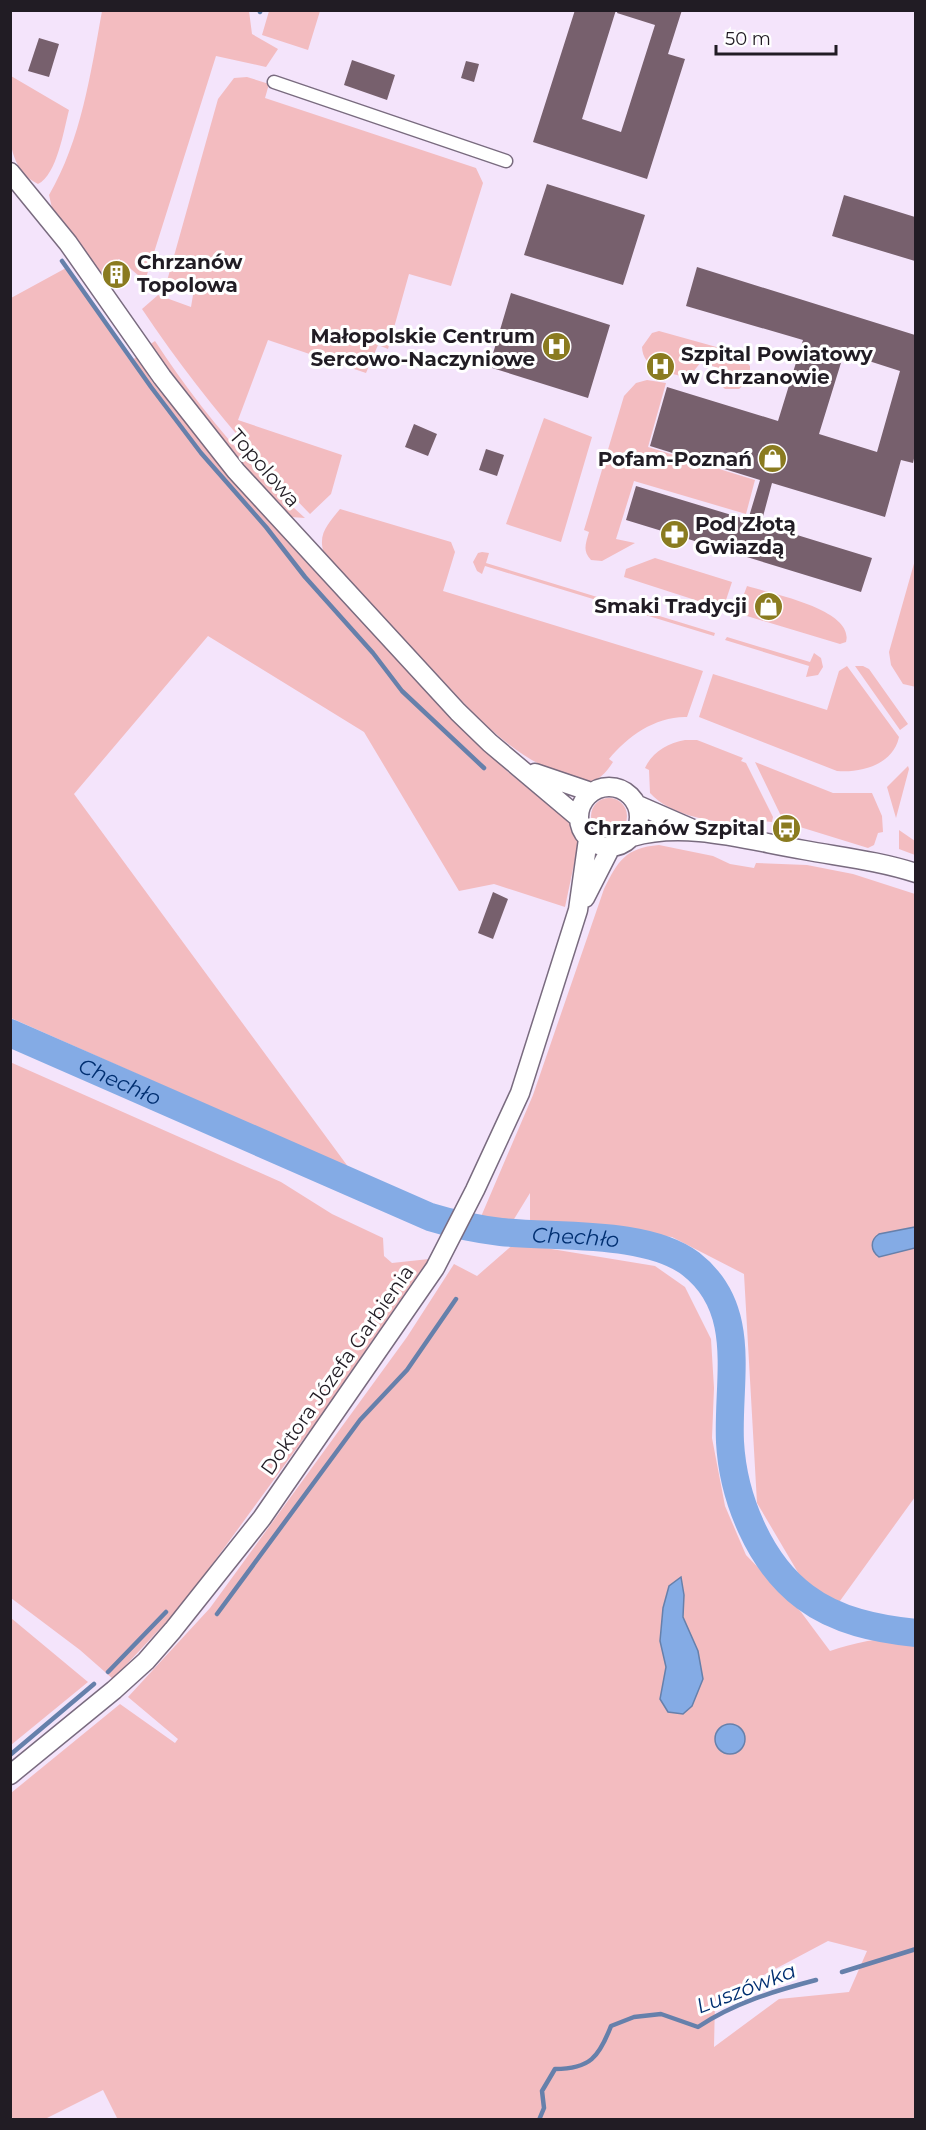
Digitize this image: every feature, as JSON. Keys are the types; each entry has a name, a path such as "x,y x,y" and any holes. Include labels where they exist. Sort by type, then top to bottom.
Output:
{"main road":[{"name":"Topolowa","path":"10,172 68,243 162,377 236,471 458,712 579,818"},
{"name":"Topolowa","path":"517,766 561,784 591,792"},
{"path":"632,837 640,816 638,806 627,792 618,787 608,786 591,792 581,803 580,826 588,838 603,846 611,847 646,833 703,833 894,866 915,867"},
{"path":"638,806 703,833"},
{"name":"Doktora Józefa Garbienia","path":"10,1775 114,1690 146,1661 173,1630 268,1509 445,1251 520,1093 578,910 588,838"},
{"name":"Doktora Józefa Garbienia","path":"578,910 611,847"},
{"path":"894,866 915,873"}],"street":[{"path":"274,82 506,161"}],"shaded area":[{"path":"102,11 249,11 252,34 278,49 266,67 216,56 145,281 119,259 101,273 52,208 49,195 60,174 77,129 89,82"},
{"path":"269,11 320,11 308,50 262,35"},
{"path":"11,76 69,110 55,162 45,179 38,184 26,176 12,151 9,121"},
{"path":"247,77 269,84 265,98 476,168 483,183 451,286 409,274 388,349 378,345 366,373 268,340 238,420 342,455 331,494 310,514 221,416 180,364 142,309 158,295 191,307 193,295 167,281 218,99 234,78"},
{"path":"66,268 130,361 137,357 153,383 290,545 453,720 508,772 568,821 577,838 577,850 565,907 494,884 459,891 364,732 208,636 74,794 349,1168 11,1018 11,298"},
{"path":"659,331 738,353 750,366 750,380 739,389 725,389 717,381 718,368 701,362 693,372 685,377 651,365 643,354 642,347 652,333"},
{"path":"155,341 224,434 284,499 305,518 291,517 285,513 231,452 180,389 149,345"},
{"path":"647,380 666,383 648,447 755,480 746,514 634,481 616,539 635,543 602,561 591,560 586,550 589,532 584,530 624,396 636,383"},
{"path":"544,418 592,437 561,542 506,524"},
{"path":"340,509 451,542 455,552 443,591 703,671 687,717 664,720 634,735 609,759 613,762 604,773 589,782 581,783 573,780 525,756 477,716 324,553 323,534"},
{"path":"478,553 489,553 486,563 715,633 714,636 485,566 482,574 477,571 473,562"},
{"path":"655,558 732,582 723,609 624,577 626,569"},
{"path":"915,560 916,687 903,684 891,665 889,652"},
{"path":"747,586 808,604 824,612 837,620 845,630 846,642 840,644 737,613"},
{"path":"727,637 810,662 814,653 821,658 823,667 818,675 806,677 809,666 725,640"},
{"path":"847,666 899,737 896,747 883,761 866,769 837,771 699,717 713,674 827,710 839,671"},
{"path":"855,666 869,669 908,724 900,730"},
{"path":"685,740 697,740 743,758 741,761 746,763 773,817 772,822 734,823 700,818 667,806 650,793 649,770 645,768 648,762 661,749"},
{"path":"755,762 833,793 872,793 882,816 883,832 878,833 874,845 868,848 800,827 800,821 782,818"},
{"path":"908,766 909,769 896,818 887,787"},
{"path":"609,798 622,803 627,816 622,829 609,834 596,829 591,816 596,803"},
{"path":"899,830 915,841 915,855 899,849"},
{"path":"659,845 713,856 730,864 754,868 756,863 807,865 853,874 915,894 915,1497 837,1605 806,1586 757,1503 744,1274 672,1237 530,1221 530,1193 511,1224 480,1219 533,1095 604,889 619,864 630,853"},
{"path":"10,1062 281,1182 332,1214 383,1238 384,1256 392,1263 429,1259 316,1422 184,1603 113,1679 80,1650 11,1598"},
{"path":"515,1243 655,1266 685,1287 711,1339 714,1388 712,1438 725,1506 746,1555 801,1612 830,1651 872,1640 915,1638 915,2119 118,2120 103,2090 45,2119 13,2119 11,2115 11,1793 120,1704 175,1743 178,1739 128,1697 210,1608 407,1337 454,1264 477,1276","holes":["828,1941 867,1951 849,1992 779,1999 714,2047 715,2001"]},
{"path":"11,1618 88,1682 11,1745"}],"water":[{"path":"915,1227 915,1248 879,1257 874,1251 873,1242 879,1234"},
{"path":"681,1577 684,1595 683,1617 698,1651 703,1679 692,1706 683,1714 668,1712 660,1699 666,1667 660,1641 663,1608 669,1586"},
{"path":"730,1724 736,1725 744,1733 744,1745 736,1753 730,1754 724,1753 716,1745 715,1739 716,1733 724,1725"}],"building":[{"path":"575,10 616,10 582,119 621,132 655,25 617,13 618,10 682,10 668,54 685,59 647,179 533,142"},
{"path":"39,38 59,44 49,77 28,71"},
{"path":"352,60 395,75 387,100 344,85"},
{"path":"466,61 479,64 474,82 461,78"},
{"path":"547,184 645,215 623,285 524,255"},
{"path":"844,195 915,217 915,261 832,236"},
{"path":"697,267 915,335 915,454 913,463 901,460 885,517 772,483 761,524 872,558 861,592 626,520 636,486 748,520 760,480 650,446 667,387 778,421 803,340 686,306","holes":["844,353 900,371 877,452 819,434"]},
{"path":"511,293 610,325 588,398 489,367"},
{"path":"414,424 437,434 428,456 405,447"},
{"path":"486,449 504,455 497,476 479,470"},
{"path":"493,892 508,899 493,939 478,933"}],"waterway":[{"path":"62,261 201,453 266,527 305,577 373,653 402,691 484,768"},
{"name":"Chechło","path":"10,1033 430,1217 501,1232 625,1241 672,1253 691,1264 709,1282 721,1302 728,1324 732,1370 730,1418 732,1463 743,1506 762,1548 789,1583 817,1605 858,1622 916,1633"},
{"name":"Chechło","path":"495,1241 502,1232 504,1224"},
{"path":"217,1614 360,1420 407,1370 456,1299"},
{"path":"108,1672 166,1612"},
{"path":"10,1755 94,1684"},
{"name":"Luszówka","path":"842,1972 916,1949"},
{"name":"Luszówka","path":"539,2120 544,2108 542,2091 555,2069 577,2067 592,2059 602,2046 611,2026 634,2017 661,2014 698,2027 726,2011 755,1999 816,1980"}],"place":[{"name":"Chrzanów Topolowa","path":"116,274"},
{"name":"Małopolskie Centrum Sercowo-Naczyniowe","path":"556,347"},
{"name":"Szpital Powiatowy w Chrzanowie","path":"660,366"},
{"name":"Pofam-Poznań","path":"773,459"},
{"name":"Pod Złotą Gwiazdą","path":"674,535"},
{"name":"Smaki Tradycji","path":"768,606"},
{"name":"Chrzanów Szpital","path":"786,828"}]}
